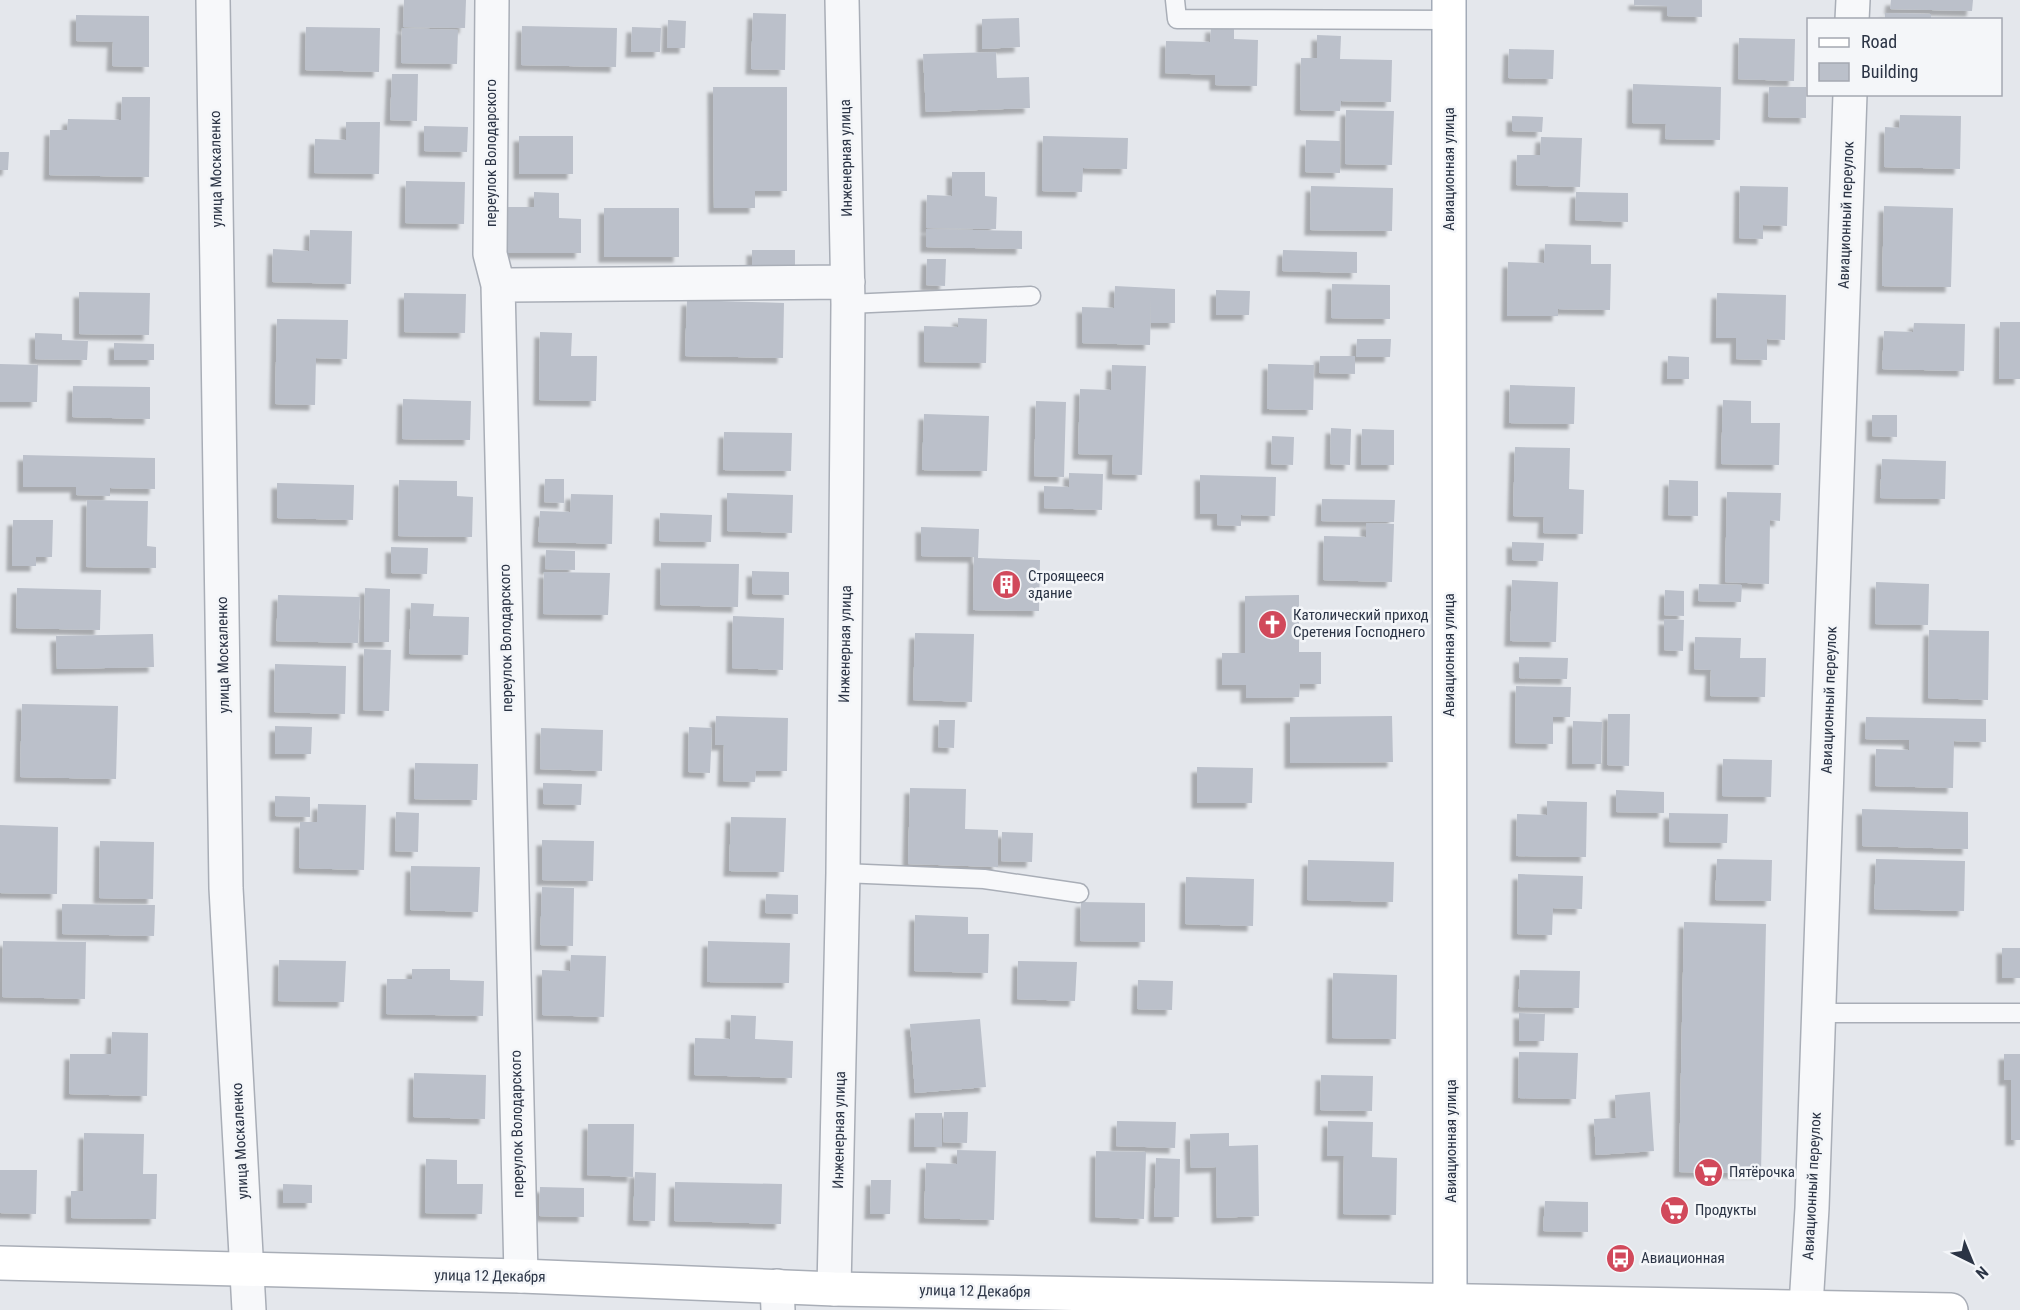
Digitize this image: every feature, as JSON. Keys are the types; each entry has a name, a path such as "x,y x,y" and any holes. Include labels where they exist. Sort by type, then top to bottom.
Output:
{"main road":[{"name":"Авиационная улица","path":"1449,10 1450,1305"},
{"name":"улица 12 Декабря","path":"0,1263 247,1271 520,1276 778,1298 834,1289 1308,1304 1806,1306 1951,1310"}],"street":[{"name":"улица Москаленко","path":"213,0 226,888 249,1310"},
{"name":"переулок Володарского","path":"492,0 490,254 498,285 520,1276"},
{"name":"Инженерная улица","path":"834,1289 843,873 848,293 842,0"},
{"path":"1852,18 1853,0"},
{"name":"Авиационный переулок","path":"1806,1306 1819,1013 1850,96"},
{"path":"498,285 848,293"}],"lane":[{"path":"1175,0 1177,19 1449,10"},
{"path":"848,293 1031,296"},
{"path":"843,873 984,879 1079,893"},
{"path":"1819,1013 2020,1013"}],"building":[{"path":"404,0 466,0 465,28 403,27"},
{"path":"1634,0 1702,0 1702,17 1667,16 1667,6 1634,5"},
{"path":"1891,0 1973,0 1972,11 1890,9"},
{"path":"753,13 786,14 785,70 751,69"},
{"path":"1885,13 1931,14 1931,18 1885,18"},
{"path":"76,15 149,16 149,67 112,66 113,42 76,41"},
{"path":"1019,18 1020,47 982,49 982,19"},
{"path":"668,20 686,21 685,48 667,48"},
{"path":"522,26 617,28 616,67 521,65"},
{"path":"306,27 380,28 379,72 305,70"},
{"path":"632,27 661,28 660,52 631,52"},
{"path":"1211,27 1234,28 1234,39 1258,40 1257,86 1215,85 1215,75 1165,73 1166,41 1210,42"},
{"path":"402,28 458,30 457,64 401,63"},
{"path":"1317,35 1341,36 1340,59 1392,60 1391,102 1341,101 1340,111 1300,110 1301,58 1317,58"},
{"path":"1739,38 1795,39 1794,81 1738,79"},
{"path":"1509,49 1554,50 1553,79 1508,78"},
{"path":"996,52 997,78 1029,77 1030,108 926,112 923,54"},
{"path":"392,74 418,74 417,121 390,120"},
{"path":"1633,84 1721,87 1720,140 1665,139 1666,124 1632,123"},
{"path":"713,87 787,87 787,191 755,191 755,208 714,208"},
{"path":"1769,87 1806,87 1806,118 1768,117"},
{"path":"122,97 150,97 149,177 49,175 50,130 67,130 68,119 121,120"},
{"path":"1346,110 1394,111 1392,165 1345,164"},
{"path":"1900,115 1961,116 1960,169 1884,167 1885,127 1899,128"},
{"path":"1512,116 1543,117 1542,132 1512,131"},
{"path":"346,122 380,122 379,174 314,173 315,139 346,140"},
{"path":"424,126 468,127 467,152 424,151"},
{"path":"519,136 573,136 573,174 519,174"},
{"path":"1043,136 1128,138 1127,169 1083,168 1082,192 1042,191"},
{"path":"1541,137 1582,138 1580,187 1516,185 1517,155 1540,155"},
{"path":"1306,140 1340,141 1340,173 1305,172"},
{"path":"0,152 9,152 8,170 0,170"},
{"path":"952,172 985,172 985,196 997,197 996,229 926,228 927,195 952,196"},
{"path":"406,181 465,182 464,224 405,223"},
{"path":"1311,186 1393,188 1392,231 1310,230"},
{"path":"1740,186 1788,187 1787,226 1763,225 1763,239 1739,238"},
{"path":"534,192 559,193 559,218 581,219 581,253 508,253 508,207 534,207"},
{"path":"1576,192 1628,193 1628,222 1575,220"},
{"path":"1884,206 1953,208 1951,287 1882,286"},
{"path":"604,208 679,208 679,257 604,257"},
{"path":"926,229 1022,231 1022,249 926,247"},
{"path":"310,230 352,231 351,284 272,282 273,249 309,251"},
{"path":"1545,244 1591,245 1591,264 1611,264 1610,310 1558,309 1558,316 1507,316 1508,262 1544,263"},
{"path":"752,250 795,250 795,272 752,272"},
{"path":"1283,250 1357,252 1357,273 1282,271"},
{"path":"927,259 946,259 945,286 926,285"},
{"path":"1332,284 1390,285 1390,319 1331,318"},
{"path":"1115,286 1175,289 1175,323 1151,323 1151,295 1150,345 1082,343 1082,307 1114,308"},
{"path":"1216,290 1250,291 1249,315 1216,315"},
{"path":"79,292 150,293 149,335 79,334"},
{"path":"404,293 466,294 465,333 404,332"},
{"path":"1717,293 1786,295 1785,340 1767,339 1767,360 1736,359 1736,338 1716,338"},
{"path":"687,300 784,303 783,358 685,356"},
{"path":"958,318 987,319 986,363 924,362 924,326 958,327"},
{"path":"277,319 348,320 347,359 316,358 315,405 275,404"},
{"path":"2000,322 2020,322 2020,379 1999,379"},
{"path":"1914,323 1965,324 1964,371 1882,369 1884,331 1913,332"},
{"path":"540,332 572,333 571,356 597,356 596,401 539,400"},
{"path":"35,333 62,334 62,340 88,341 87,360 35,359"},
{"path":"1357,339 1391,339 1390,357 1356,357"},
{"path":"114,343 154,344 154,360 114,360"},
{"path":"1320,356 1355,356 1355,374 1319,373"},
{"path":"1668,356 1689,357 1689,379 1667,379"},
{"path":"0,364 38,365 37,402 0,402"},
{"path":"1268,364 1314,365 1313,410 1267,409"},
{"path":"1112,365 1146,366 1142,475 1112,474 1113,455 1078,454 1080,389 1111,390"},
{"path":"1510,385 1575,387 1574,424 1509,423"},
{"path":"73,386 150,387 150,419 72,417"},
{"path":"403,399 471,401 470,440 402,439"},
{"path":"1723,400 1751,401 1751,423 1780,423 1779,465 1721,464"},
{"path":"1036,401 1066,402 1064,477 1034,476"},
{"path":"924,414 989,416 987,471 922,470"},
{"path":"1872,415 1897,415 1897,437 1872,436"},
{"path":"1331,428 1351,429 1350,465 1330,464"},
{"path":"1362,429 1394,430 1394,465 1361,465"},
{"path":"724,432 792,433 791,471 723,470"},
{"path":"1272,436 1294,437 1293,465 1271,464"},
{"path":"1515,447 1570,448 1569,489 1584,490 1583,534 1543,533 1544,517 1513,516"},
{"path":"23,455 155,458 155,489 110,488 110,496 76,495 76,487 23,487"},
{"path":"1882,459 1946,461 1945,499 1880,498"},
{"path":"1069,473 1103,474 1102,510 1044,508 1044,486 1069,487"},
{"path":"1200,475 1276,477 1275,516 1241,515 1241,526 1217,525 1217,514 1200,514"},
{"path":"545,479 564,479 564,503 544,502"},
{"path":"399,480 457,481 457,496 473,497 472,537 398,536"},
{"path":"1669,480 1698,481 1698,516 1668,515"},
{"path":"277,483 354,485 353,520 277,518"},
{"path":"1727,492 1781,493 1780,521 1770,520 1769,584 1725,582"},
{"path":"727,493 793,495 792,533 727,531"},
{"path":"571,494 613,495 612,544 538,542 540,511 570,512"},
{"path":"1322,499 1395,500 1394,522 1321,521"},
{"path":"87,500 148,501 147,546 156,547 156,568 86,567"},
{"path":"660,513 712,515 711,542 659,541"},
{"path":"13,520 53,520 52,557 36,557 36,566 12,566"},
{"path":"1366,523 1394,524 1392,582 1323,580 1324,536 1366,537"},
{"name":"Строящееся здание","path":"921,527 979,529 978,558 1040,560 1039,611 973,610 974,557 921,556"},
{"path":"1512,542 1544,543 1543,561 1512,560"},
{"path":"391,547 428,548 427,574 391,573"},
{"path":"546,550 575,551 575,570 545,569"},
{"path":"661,563 739,564 738,607 660,605"},
{"path":"752,571 789,572 789,595 752,594"},
{"path":"544,572 610,573 608,615 543,614"},
{"path":"1512,580 1558,582 1556,642 1510,641"},
{"path":"1876,582 1929,584 1928,625 1875,624"},
{"path":"1699,584 1742,585 1741,602 1698,601"},
{"path":"17,588 101,590 100,630 16,628"},
{"path":"365,588 390,589 389,642 364,642"},
{"path":"1665,590 1684,591 1684,616 1664,615"},
{"path":"278,595 360,597 358,643 276,641"},
{"name":"Католический приход Сретения Господнего","path":"1299,595 1299,652 1321,652 1321,684 1300,684 1299,697 1246,698 1246,685 1222,685 1222,653 1245,653 1245,596"},
{"path":"411,603 434,604 433,616 469,617 468,655 409,654"},
{"path":"733,616 784,618 783,670 732,668"},
{"path":"1664,619 1684,620 1683,651 1664,650"},
{"path":"1929,630 1989,631 1988,700 1928,698"},
{"path":"915,633 974,634 972,702 913,700"},
{"path":"153,634 154,667 57,669 56,636"},
{"path":"1695,637 1741,638 1740,658 1766,658 1765,697 1710,696 1711,670 1694,669"},
{"path":"364,649 391,650 389,711 363,710"},
{"path":"1519,657 1568,658 1567,679 1519,678"},
{"path":"275,664 346,666 345,714 274,712"},
{"path":"1516,686 1571,687 1570,717 1553,717 1553,744 1515,743"},
{"path":"22,704 118,706 116,779 20,777"},
{"path":"1608,714 1630,714 1629,766 1607,765"},
{"path":"716,716 788,718 787,771 756,771 755,782 723,781 724,745 715,745"},
{"path":"1392,716 1393,762 1290,763 1290,717"},
{"path":"1866,717 1986,719 1986,742 1954,741 1953,788 1875,786 1876,749 1909,750 1909,740 1865,739"},
{"path":"939,720 955,720 954,748 938,747"},
{"path":"1573,721 1602,722 1601,764 1572,764"},
{"path":"275,726 312,727 311,754 275,754"},
{"path":"689,727 712,728 710,773 688,772"},
{"path":"541,728 603,730 602,771 540,769"},
{"path":"1723,759 1772,760 1771,797 1722,796"},
{"path":"415,763 478,764 477,800 414,799"},
{"path":"1197,767 1253,768 1252,803 1197,803"},
{"path":"543,783 582,784 581,805 543,804"},
{"path":"910,788 966,789 965,829 998,830 998,867 908,864"},
{"path":"1616,790 1664,792 1664,813 1616,812"},
{"path":"275,796 310,797 310,817 275,816"},
{"path":"1547,801 1587,802 1586,857 1516,856 1517,814 1547,815"},
{"path":"318,804 366,805 364,870 299,868 300,822 317,822"},
{"path":"1862,809 1968,812 1968,849 1862,846"},
{"path":"396,812 419,813 418,852 395,851"},
{"path":"1669,813 1728,814 1727,843 1669,842"},
{"path":"731,817 786,818 784,872 729,871"},
{"path":"0,825 58,827 57,894 0,893"},
{"path":"1002,832 1033,833 1032,862 1001,861"},
{"path":"542,840 594,841 593,881 542,880"},
{"path":"100,841 154,842 153,899 99,898"},
{"path":"1717,859 1772,860 1771,901 1715,900"},
{"path":"1876,859 1965,861 1964,911 1874,909"},
{"path":"1308,860 1394,862 1393,902 1307,900"},
{"path":"411,866 480,867 478,912 410,910"},
{"path":"1518,874 1583,876 1582,909 1553,908 1552,935 1517,934"},
{"path":"1186,877 1254,879 1253,926 1185,924"},
{"path":"542,887 574,888 573,946 540,945"},
{"path":"766,894 798,895 798,914 765,913"},
{"path":"1081,902 1145,903 1145,942 1080,941"},
{"path":"62,904 155,905 154,936 62,934"},
{"path":"915,915 968,917 968,934 989,934 988,973 914,971"},
{"path":"1684,922 1766,924 1761,1173 1679,1172"},
{"path":"3,941 86,942 85,999 2,997"},
{"path":"708,941 790,943 789,983 707,982"},
{"path":"2002,948 2020,948 2020,978 2002,978"},
{"path":"571,955 606,956 604,1017 542,1015 542,970 570,971"},
{"path":"279,960 346,961 344,1002 278,1001"},
{"path":"1018,961 1077,962 1075,1001 1017,999"},
{"path":"412,969 450,969 450,980 484,981 483,1016 386,1014 387,979 412,979"},
{"path":"1520,970 1580,971 1579,1008 1518,1007"},
{"path":"1333,973 1397,975 1396,1039 1332,1038"},
{"path":"1138,980 1173,981 1172,1010 1137,1009"},
{"path":"1519,1013 1545,1014 1544,1041 1519,1041"},
{"path":"731,1015 756,1016 755,1039 793,1041 792,1078 694,1075 695,1038 730,1039"},
{"path":"980,1019 986,1087 915,1093 910,1024"},
{"path":"112,1032 148,1033 147,1096 69,1094 70,1054 111,1054"},
{"path":"1519,1052 1578,1053 1576,1099 1518,1098"},
{"path":"2004,1054 2020,1054 2020,1140 2011,1140 2011,1080 2004,1080"},
{"path":"414,1073 486,1075 485,1119 413,1117"},
{"path":"1321,1075 1373,1076 1372,1111 1320,1110"},
{"path":"1650,1092 1654,1151 1596,1155 1594,1119 1616,1118 1615,1095"},
{"path":"944,1112 968,1112 967,1143 943,1142"},
{"path":"915,1113 942,1113 942,1147 914,1147"},
{"path":"1117,1121 1176,1122 1175,1148 1116,1146"},
{"path":"1328,1121 1373,1122 1372,1157 1397,1158 1396,1215 1343,1214 1344,1156 1327,1156"},
{"path":"588,1124 634,1124 633,1177 587,1175"},
{"path":"84,1133 144,1134 143,1174 157,1174 156,1219 71,1218 71,1191 83,1191"},
{"path":"1229,1133 1229,1146 1258,1145 1259,1216 1217,1218 1216,1167 1191,1168 1190,1134"},
{"path":"957,1150 996,1151 994,1220 924,1218 926,1163 957,1164"},
{"path":"1096,1151 1146,1152 1144,1219 1095,1217"},
{"path":"1156,1158 1180,1159 1179,1217 1154,1217"},
{"path":"426,1159 457,1160 457,1184 483,1184 482,1214 425,1213"},
{"path":"0,1170 37,1170 36,1214 0,1213"},
{"path":"635,1172 656,1173 655,1221 633,1220"},
{"path":"871,1180 891,1180 890,1214 870,1214"},
{"path":"675,1182 782,1184 781,1224 674,1221"},
{"path":"283,1184 312,1185 312,1203 283,1203"},
{"path":"540,1187 584,1188 584,1217 539,1216"},
{"path":"1545,1201 1588,1202 1588,1232 1543,1231"}],"place":[{"name":"Строящееся здание","path":"1007,585"},
{"name":"Католический приход Сретения Господнего","path":"1272,624"},
{"name":"Пятёрочка","path":"1708,1172"},
{"name":"Продукты","path":"1674,1210"},
{"name":"Авиационная","path":"1620,1258"}]}
